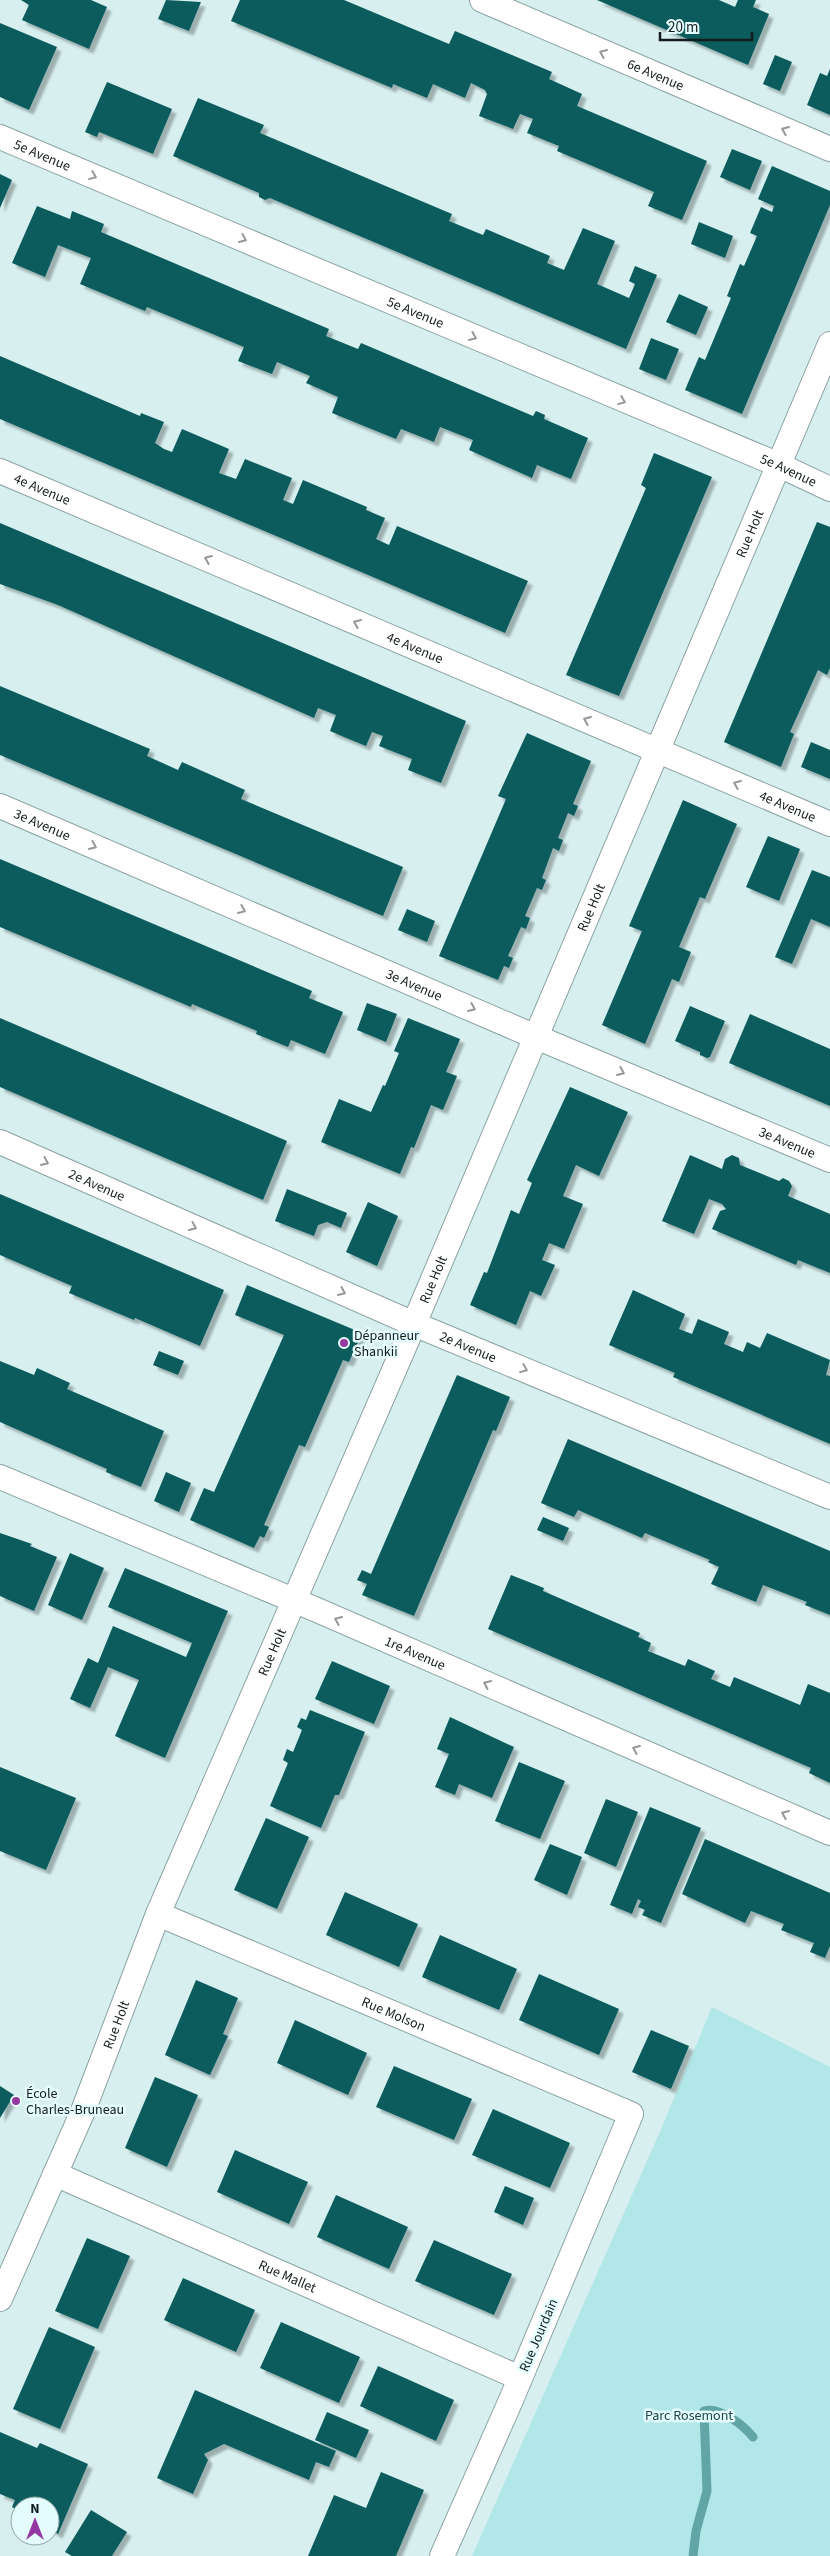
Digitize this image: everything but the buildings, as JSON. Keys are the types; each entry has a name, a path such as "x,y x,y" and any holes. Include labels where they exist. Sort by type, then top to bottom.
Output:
{"street":[{"name":"6e Avenue","path":"482,0 830,149"},
{"name":"5e Avenue","path":"0,136 778,465 830,490"},
{"name":"Rue Holt","path":"0,2299 83,2110 158,1914 414,1324 830,344"},
{"name":"4e Avenue","path":"0,471 830,824"},
{"name":"3e Avenue","path":"0,806 536,1037 830,1160"},
{"name":"2e Avenue","path":"0,1142 414,1324 830,1497"},
{"name":"1re Avenue","path":"0,1477 294,1601 830,1833"},
{"name":"Rue Molson","path":"158,1914 631,2114"},
{"name":"Rue Jourdain","path":"442,2556 520,2378 631,2114"},
{"name":"Rue Mallet","path":"55,2174 520,2378"}],"green space":[{"name":"Parc Rosemont","path":"712,2007 830,2067 830,2556 472,2556 662,2127"}],"waterway":[{"path":"693,2556 696,2531 707,2491 704,2411 717,2411 724,2414 738,2423 753,2437"}],"place":[{"name":"Dépanneur Shankii","path":"344,1343"},
{"name":"École Charles-Bruneau","path":"16,2101"}]}
